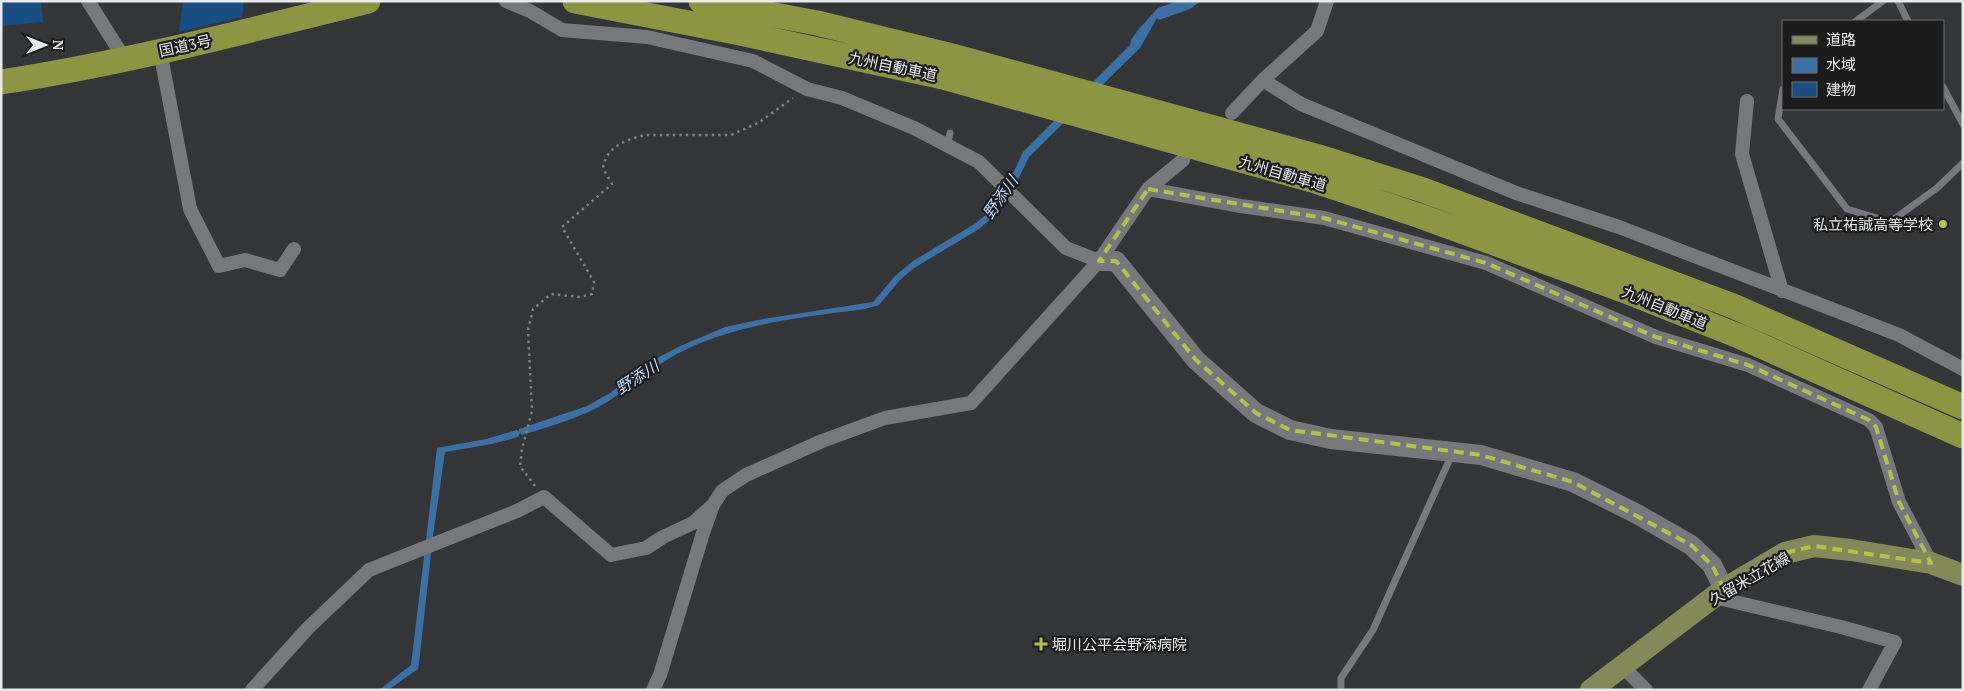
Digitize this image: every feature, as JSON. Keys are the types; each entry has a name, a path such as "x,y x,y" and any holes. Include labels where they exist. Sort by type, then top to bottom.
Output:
{"highway":[{"name":"国道3号","path":"1,82 63,72 160,51 368,1"},
{"name":"九州自動車道","path":"575,1 735,32 943,77 1312,180 1420,216 1623,290 1741,337 1963,436"},
{"name":"九州自動車道","path":"701,1 817,23 956,56 1309,154 1422,190 1733,306 1963,407"}],"main road":[{"name":"久留米立花線","path":"1591,690 1719,593 1785,553 1814,546 1931,563 1963,575"}],"street":[{"path":"88,1 124,58"},
{"path":"506,1 530,11 562,30 647,37 753,61 807,89 842,98 948,140 979,162 1066,248 1098,261 1116,261 1196,360 1256,413 1290,430 1331,438 1482,455 1544,475 1573,482 1637,514 1691,545 1712,565 1719,593 1895,642 1869,690"},
{"path":"1232,113 1263,80 1316,31 1327,1"},
{"path":"160,51 190,209 219,266 245,260 280,270 294,249"},
{"path":"1263,80 1301,104 1516,193 1619,227 1898,335 1963,369"},
{"path":"1748,101 1742,154 1782,291"},
{"path":"653,690 660,675 713,506 722,491 746,475 822,441 885,418 971,403 1098,261 1148,189 1183,160"},
{"path":"1148,189 1241,206 1324,218 1486,263 1656,337 1748,365 1869,420 1876,427 1899,502 1931,563"},
{"path":"252,690 308,628 369,570 517,511 544,496 611,555 646,548 663,537 693,523 713,506"},
{"path":"1622,666 1646,690"}],"lane":[{"path":"1857,20 1883,1"},
{"path":"1898,1 1908,20"},
{"path":"1944,88 1963,124"},
{"path":"1782,95 1778,119 1847,209 1890,222 1937,188 1963,163"},
{"path":"1341,690 1341,678 1373,630 1453,451"}],"path":[{"path":"544,496 520,466 522,449 532,411 528,330 533,309 551,294 580,297 592,294 594,282 562,227 612,184 602,168 604,158 613,148 631,138 645,135 732,135 758,123 807,89"}],"highlighted area":[{"path":"1148,189 1324,218 1486,263 1656,337 1748,365 1869,420 1876,427 1899,502 1931,563 1814,546 1785,553 1724,589 1712,565 1691,545 1573,482 1481,455 1290,430 1256,413 1196,360 1116,261 1099,261"}],"water":[{"name":"野添川","path":"1177,1 1201,1 1190,9 1159,20 1157,18 1140,48 1029,157 1013,190 993,217 979,229 914,268 900,280 879,305 865,309 774,322 708,340 666,360 607,402 587,413 522,435 520,433 518,437 492,444 445,452 433,536 418,669 388,690 379,690 411,665 437,448 519,431 519,429 587,406 610,393 659,357 725,327 763,319 873,302 895,276 913,261 976,223 988,213 1007,186 1023,152 1130,45 1138,30 1158,8"}],"building":[{"path":"41,1 43,22 1,26 1,3"},
{"path":"183,1 244,1 242,17 179,32"}],"place":[{"name":"私立祐誠高等学校","path":"1943,224"},
{"name":"堀川公平会野添病院","path":"1041,644"}]}
